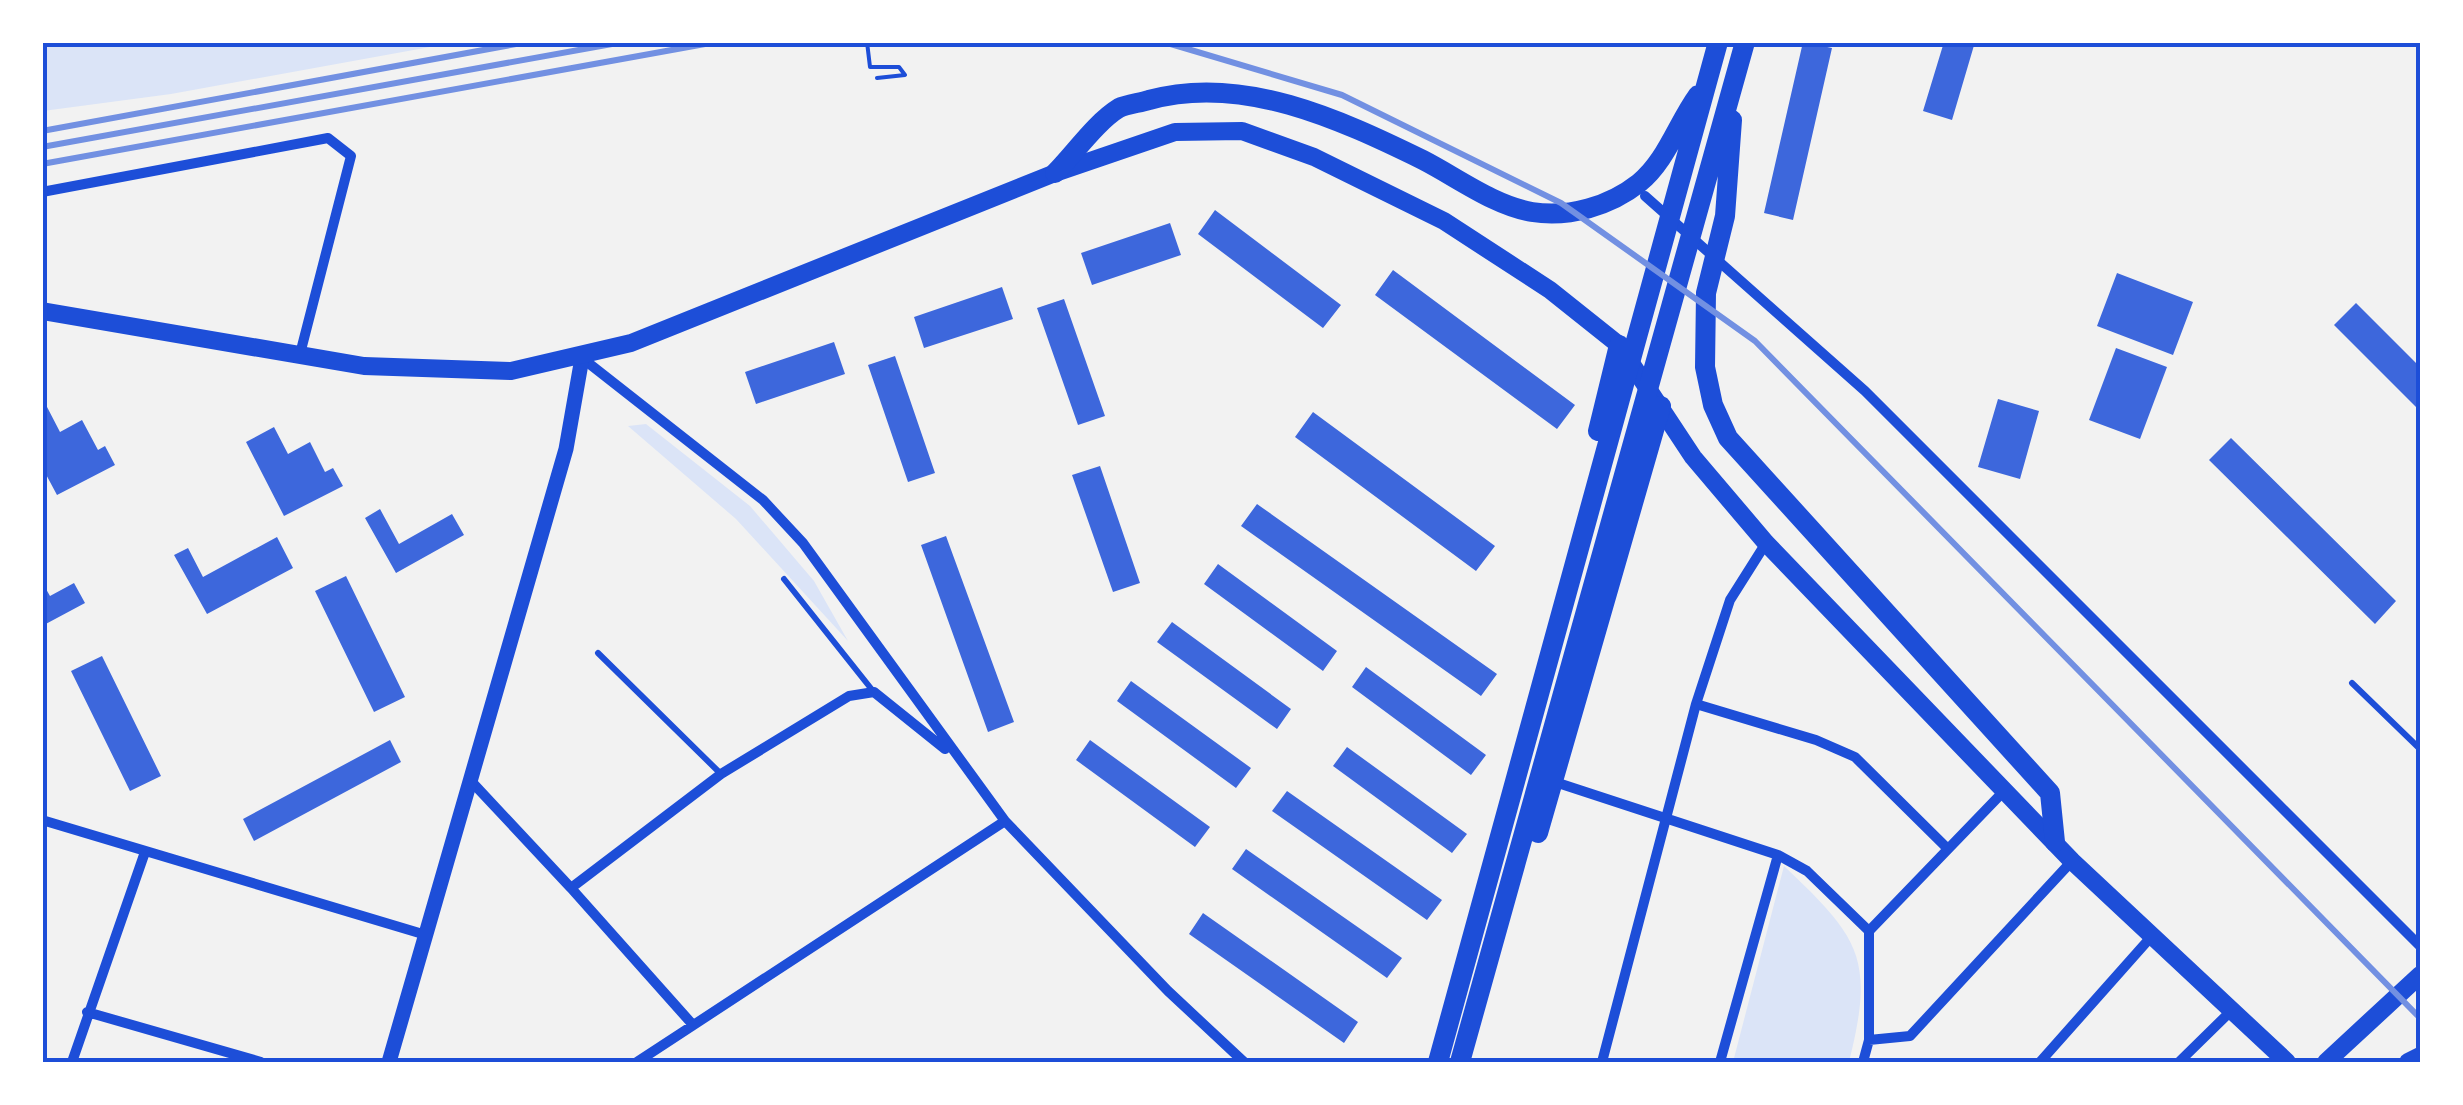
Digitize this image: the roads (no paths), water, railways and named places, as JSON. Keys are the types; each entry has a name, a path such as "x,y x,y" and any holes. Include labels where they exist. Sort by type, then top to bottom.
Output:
{"main road":[{"path":"1438,1062 1718,42"},
{"path":"1460,1062 1746,42"},
{"path":"1056,173 1119,108 1171,94 1215,90 1263,97 1394,148 1492,198 1531,212 1563,213 1617,198 1641,181 1664,156 1685,113 1708,82"},
{"path":"1732,90 1726,216 1706,293 1704,367 1713,405 1728,438 1780,498 2002,735 2050,793 2054,842"},
{"path":"42,312 364,366 511,371 631,344 1056,173 1175,132 1242,130 1314,157 1444,221 1550,290 1619,346 1693,457 1766,544 2072,860 2286,1062"},
{"path":"1492,867 1619,346"},
{"path":"1514,870 1527,864 1555,782 1661,406"},
{"path":"2326,1062 2420,975"},
{"path":"2408,1062 2420,1056"}],"street":[{"path":"42,192 328,138 351,156 300,354"},
{"path":"1645,196 1865,391 2420,946"},
{"path":"389,1062 566,449 582,358 764,500 803,543 1005,821 1168,991 1244,1062"},
{"path":"1602,1062 1696,704 1730,600 1766,544"},
{"path":"571,888 722,774 849,696 874,692 954,755"},
{"path":"1696,704 1816,740 1855,757 1948,849"},
{"path":"470,780 693,1025"},
{"path":"1555,782 1778,855 1808,871 1869,932"},
{"path":"1862,1062 1869,1040 1869,932 2005,790"},
{"path":"42,820 426,935"},
{"path":"637,1062 1005,821"},
{"path":"72,1062 145,852"},
{"path":"1720,1062 1778,855"},
{"path":"1869,1040 1910,1036 2072,860"},
{"path":"2040,1062 2152,936"},
{"path":"87,1012 261,1062"},
{"path":"2179,1062 2230,1012"}],"lane":[{"path":"784,579 874,692"},
{"path":"598,653 722,774"},
{"path":"2352,684 2420,750"}],"railway":[{"path":"42,131 527,42"},
{"path":"42,147 623,42"},
{"path":"42,164 716,42"},
{"path":"1164,42 1342,95 1561,203 1755,341 2420,1018"}]}
